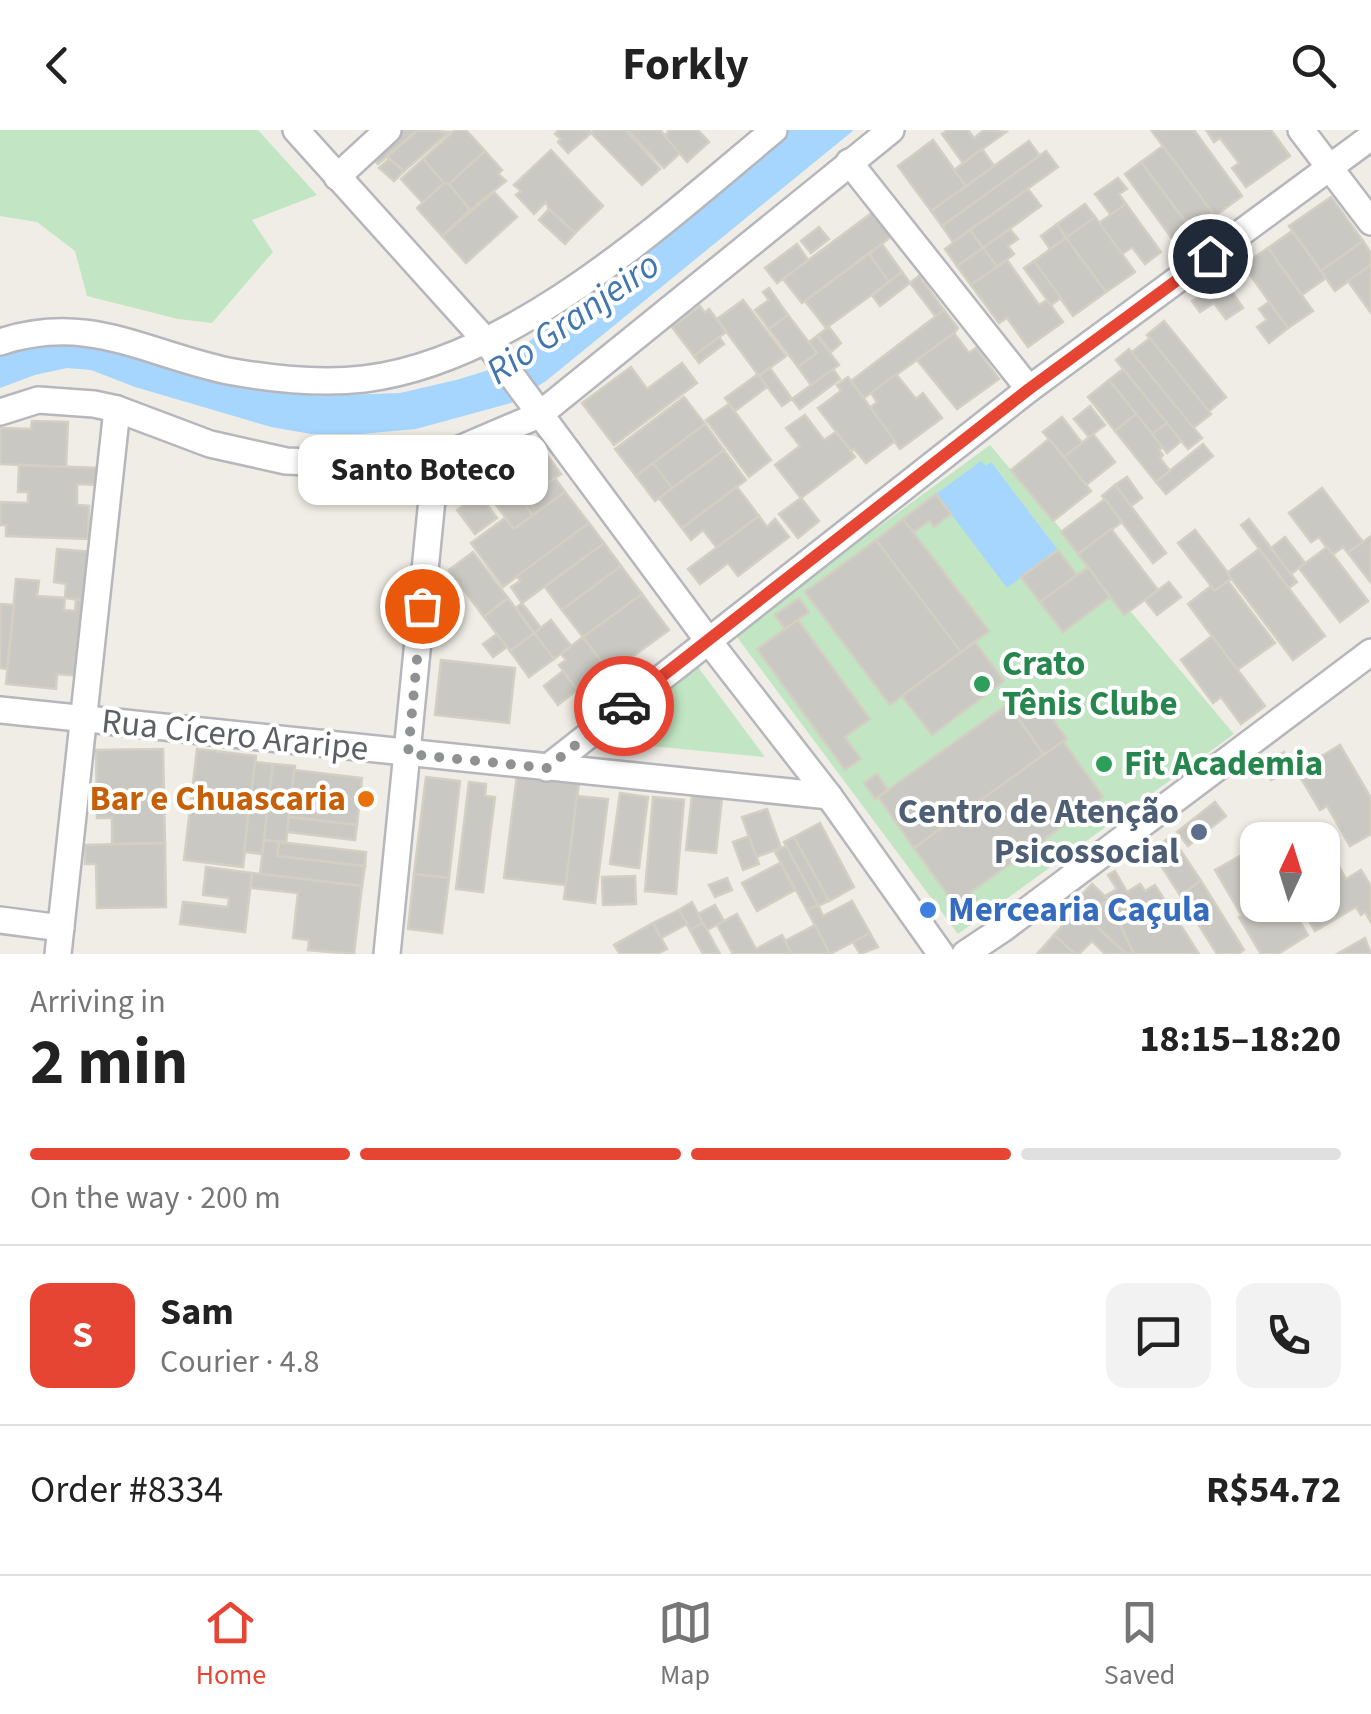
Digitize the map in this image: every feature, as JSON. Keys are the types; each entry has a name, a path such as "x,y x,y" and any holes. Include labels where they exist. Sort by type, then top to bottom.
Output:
{"street":[{"path":"296,130 490,347 829,796 940,954"},
{"path":"337,178 388,130"},
{"path":"0,342 48,330 88,332 225,370 278,379 364,379 417,367 490,347 678,209 774,130"},
{"path":"0,412 38,400 117,409 210,444 271,459 384,465 436,459 535,409 891,130"},
{"path":"1301,130 1371,222"},
{"path":"547,768 1029,389 1371,137"},
{"path":"849,162 1029,389"},
{"path":"0,920 59,941 117,409"},
{"path":"387,954 436,459"},
{"path":"965,954 990,944 1370,654"},
{"name":"Rua Cícero Araripe","path":"0,710 829,796"}],"green space":[{"path":"0,130 258,130 317,195 252,220 273,252 212,323 178,319 87,296 75,251 37,222 0,216"},
{"name":"Crato Tênis Clube","path":"990,445 1234,734 958,934 734,633"},
{"path":"698,667 765,757 609,742"}],"water":[{"name":"Rio Granjeiro","path":"789,130 854,130 546,381 511,403 416,429 311,434 271,427 91,370 67,368 0,388 0,352 53,339 173,363 247,388 316,396 400,393 492,369 570,311"},
{"path":"981,461 986,466 991,462 1058,550 1007,588 936,494"}],"building":[{"path":"392,130 417,130 378,164 367,152"},
{"path":"418,130 449,132 404,171 387,157"},
{"path":"455,130 466,130 485,151 449,184 423,159"},
{"path":"559,130 591,133 568,153 558,142 561,139 555,134"},
{"path":"626,130 660,169 642,185 591,133"},
{"path":"627,130 660,130 680,153 664,168"},
{"path":"669,130 698,130 709,142 687,162 665,136"},
{"path":"948,130 968,130 974,138 984,130 1006,132 963,163 942,134"},
{"path":"1151,130 1194,130 1242,196 1215,216"},
{"path":"1206,130 1271,130 1290,156 1246,187 1232,168 1239,163 1220,138 1214,142"},
{"path":"933,140 966,186 931,211 898,166"},
{"path":"1029,141 1040,156 942,226 931,211"},
{"path":"1163,146 1215,216 1193,232 1141,162"},
{"path":"982,149 994,166 966,186 954,170"},
{"path":"551,150 603,206 575,233 546,202 534,214 516,195 521,191 514,185"},
{"path":"485,151 502,170 498,174 506,181 470,210 449,184"},
{"path":"1046,151 1058,167 953,242 942,226"},
{"path":"389,159 404,171 394,181 379,168"},
{"path":"423,159 444,183 423,203 401,179"},
{"path":"1141,162 1193,232 1176,244 1125,174"},
{"path":"1118,178 1127,189 1119,194 1126,204 1111,215 1095,194"},
{"path":"444,183 470,210 442,236 417,208"},
{"path":"1028,189 1041,206 983,248 970,230"},
{"path":"494,192 517,217 466,263 442,236"},
{"path":"1331,197 1363,241 1321,271 1289,226"},
{"path":"1085,204 1095,217 1066,238 1057,224"},
{"path":"1126,204 1161,252 1145,264 1132,247 1122,254 1099,223"},
{"path":"549,209 575,233 565,244 539,220"},
{"path":"873,212 892,236 802,303 783,279"},
{"path":"1095,217 1135,272 1106,292 1066,238"},
{"path":"1057,224 1066,238 1050,249 1041,236"},
{"path":"819,227 829,239 811,253 801,241"},
{"path":"1010,229 1018,239 1008,246 1014,254 997,267 983,248"},
{"path":"970,230 983,248 957,266 945,249"},
{"path":"1292,231 1326,278 1302,295 1268,248"},
{"path":"1066,238 1106,292 1073,316 1034,261"},
{"path":"1363,241 1371,253 1371,265 1335,291 1321,271"},
{"path":"797,244 808,260 777,283 765,268"},
{"path":"882,244 902,272 889,282 869,254"},
{"path":"983,248 997,267 971,285 957,266"},
{"path":"1268,248 1313,311 1288,328 1243,265"},
{"path":"869,254 889,282 826,328 805,301"},
{"path":"1007,260 1039,305 1047,300 1063,322 1028,347 1007,318 999,323 971,285"},
{"path":"1034,261 1061,298 1051,305 1024,268"},
{"path":"1371,265 1371,313 1348,281"},
{"path":"902,272 910,283 880,306 872,295"},
{"path":"919,276 944,310 936,317 910,283"},
{"path":"1222,277 1243,308 1226,319 1214,303 1200,312 1192,301"},
{"path":"769,288 788,315 769,329 755,310 769,300 763,292"},
{"path":"743,300 786,356 759,376 717,319"},
{"path":"1269,302 1288,328 1269,343 1257,327 1267,320 1259,309"},
{"path":"700,306 705,313 709,309 726,332 694,356 672,327"},
{"path":"944,310 958,328 954,333 864,398 851,381"},
{"path":"788,315 817,353 798,367 769,329"},
{"path":"1164,321 1226,397 1209,411 1147,335"},
{"path":"829,327 841,343 831,352 818,335"},
{"path":"954,333 969,353 976,348 999,379 957,409 917,360"},
{"path":"817,336 839,365 811,385 798,367 817,353 809,342"},
{"path":"719,337 724,344 699,363 694,356"},
{"path":"1150,338 1211,414 1193,428 1132,352"},
{"path":"1129,349 1202,438 1188,449 1116,360"},
{"path":"682,363 697,383 614,445 582,403 631,367 647,389"},
{"path":"770,368 792,399 782,406 759,376"},
{"path":"833,369 840,379 800,409 792,399"},
{"path":"1123,369 1167,423 1152,434 1109,380"},
{"path":"758,374 767,387 735,411 725,398"},
{"path":"896,374 916,399 923,393 942,418 900,449 870,408 877,402 871,393"},
{"path":"848,377 895,441 866,463 854,449 851,451 818,408 841,391 837,385"},
{"path":"1109,380 1136,414 1115,431 1088,397"},
{"path":"684,397 705,424 636,476 615,449"},
{"path":"729,404 771,460 749,477 706,420"},
{"path":"1090,406 1105,425 1089,437 1074,419"},
{"path":"1136,414 1163,447 1159,450 1163,455 1160,458 1170,471 1156,482 1115,431"},
{"path":"805,415 824,440 836,432 855,457 801,498 775,465 800,446 786,428"},
{"path":"1062,417 1082,443 1064,457 1043,432"},
{"path":"32,421 68,422 66,467 0,464 0,428 31,429"},
{"path":"1167,423 1181,441 1167,453 1152,434"},
{"path":"705,424 724,450 672,488 653,463"},
{"path":"1093,434 1115,462 1086,485 1064,457"},
{"path":"1049,439 1091,491 1053,521 1011,470"},
{"path":"539,444 561,474 523,502 533,516 514,529 485,490 479,494 470,483 496,463 502,472"},
{"path":"1203,444 1213,456 1166,494 1156,482"},
{"path":"724,450 746,480 682,528 659,498"},
{"path":"653,463 672,488 655,501 636,476"},
{"path":"19,465 99,468 99,485 77,484 77,505 89,506 88,539 6,536 6,525 0,525 0,502 28,503 28,492 18,492"},
{"path":"1127,477 1142,498 1131,506 1115,485"},
{"path":"555,478 565,492 533,516 523,502"},
{"path":"1115,485 1166,553 1153,563 1102,496"},
{"path":"737,487 759,516 717,548 703,530 691,540 682,528"},
{"path":"1322,488 1363,542 1348,553 1343,547 1332,555 1319,537 1311,542 1289,513"},
{"path":"565,492 589,523 503,587 471,543 505,518 514,529"},
{"path":"479,494 497,518 475,534 457,510"},
{"path":"936,494 951,514 934,527 929,521 914,532 903,519"},
{"path":"801,498 819,521 798,538 779,514"},
{"path":"1105,499 1122,522 1078,554 1061,532"},
{"path":"759,516 767,527 775,519 789,537 738,576 728,563 700,584 688,569"},
{"path":"903,519 989,631 961,652 876,540"},
{"path":"1249,519 1297,582 1289,588 1241,525"},
{"path":"589,523 604,543 522,603 511,587 520,581 517,576"},
{"path":"1111,529 1158,590 1124,615 1078,554"},
{"path":"1195,530 1232,578 1215,591 1178,543"},
{"path":"1371,536 1371,583 1348,553"},
{"path":"1285,537 1305,563 1291,574 1271,548"},
{"path":"876,540 961,652 890,705 805,592"},
{"path":"604,543 621,566 562,610 545,587"},
{"path":"1327,547 1368,601 1340,622 1299,568"},
{"path":"57,549 92,552 87,601 65,598 66,584 54,582"},
{"path":"1259,549 1325,636 1293,660 1227,573"},
{"path":"1058,550 1077,575 1040,602 1021,577"},
{"path":"473,552 508,598 484,617 449,570"},
{"path":"621,566 642,594 583,637 562,610"},
{"path":"1088,567 1110,597 1063,632 1040,602"},
{"path":"16,579 39,581 37,596 65,598 64,610 75,611 76,600 87,601 80,676 57,674 56,689 6,684"},
{"path":"1228,581 1275,643 1237,670 1188,604 1211,586 1215,591"},
{"path":"1169,582 1181,597 1157,615 1145,600"},
{"path":"642,594 669,630 610,673 583,637"},
{"path":"508,598 534,633 510,651 484,617"},
{"path":"799,598 809,612 785,629 775,615"},
{"path":"522,603 541,628 534,633 516,608"},
{"path":"0,604 14,605 7,669 0,668"},
{"path":"551,620 571,646 554,659 534,633"},
{"path":"798,620 870,719 845,737 861,759 845,770 757,649"},
{"path":"534,633 554,659 529,677 510,651"},
{"path":"497,634 507,647 493,657 483,644"},
{"path":"1212,636 1265,706 1241,724 1221,697 1213,703 1181,660"},
{"path":"583,637 610,673 581,695 559,665 566,660 561,654"},
{"path":"975,642 1004,681 932,735 902,696"},
{"path":"441,660 515,668 509,723 435,715"},
{"path":"563,671 577,690 558,705 544,686"},
{"path":"1030,688 1067,739 1044,755 1008,704"},
{"path":"1008,704 1044,755 914,848 878,797"},
{"path":"1063,741 1103,797 971,892 979,903 962,915 914,848"},
{"path":"1340,745 1371,798 1371,834 1350,846 1340,822 1327,806 1320,810 1299,775 1306,771 1304,767"},
{"path":"163,749 165,843 112,844 112,818 97,818 96,750"},
{"path":"197,749 256,756 243,867 184,860"},
{"path":"1284,752 1293,769 1271,780 1262,764"},
{"path":"255,762 273,764 262,854 244,852"},
{"path":"273,764 295,766 286,842 264,840"},
{"path":"294,770 362,778 357,825 289,817"},
{"path":"877,774 888,790 875,799 864,783"},
{"path":"517,775 579,783 566,885 504,878"},
{"path":"426,777 460,781 449,878 414,874"},
{"path":"469,782 486,784 485,796 495,797 483,892 456,889"},
{"path":"620,793 648,797 639,868 610,864"},
{"path":"692,795 722,798 716,853 686,850"},
{"path":"577,796 608,799 595,903 564,899"},
{"path":"653,797 684,800 676,894 645,891"},
{"path":"1215,802 1226,816 1188,846 1177,832"},
{"path":"767,809 781,848 756,857 742,817"},
{"path":"289,817 357,825 355,840 287,832"},
{"path":"820,823 854,887 829,901 794,837"},
{"path":"749,836 759,864 743,870 733,842"},
{"path":"1172,836 1181,851 1160,864 1151,850"},
{"path":"794,837 829,901 818,906 784,842"},
{"path":"264,840 279,842 277,856 365,866 362,886 260,874"},
{"path":"279,842 366,852 365,866 277,856"},
{"path":"165,843 166,907 97,908 96,864 85,864 85,845"},
{"path":"786,846 818,905 807,910 775,852"},
{"path":"1181,851 1201,881 1180,895 1160,864"},
{"path":"1240,856 1240,913 1215,870"},
{"path":"780,863 795,890 757,911 742,883"},
{"path":"206,867 252,873 245,932 180,924 183,902 228,907 229,898 203,895"},
{"path":"1340,868 1346,879 1361,870 1371,886 1371,922 1356,907 1340,916"},
{"path":"1115,871 1127,892 1140,884 1145,891 1155,885 1199,954 1134,954 1105,896 1117,889 1108,875"},
{"path":"252,873 362,886 354,954 308,950 309,940 293,938 298,893 251,888"},
{"path":"414,874 449,878 442,933 408,929"},
{"path":"635,876 636,904 603,905 602,877"},
{"path":"727,878 732,890 715,897 709,885"},
{"path":"1201,881 1244,950 1238,954 1217,954 1180,895"},
{"path":"1092,884 1108,899 1089,919 1073,904"},
{"path":"1108,899 1134,954 1126,954 1089,919"},
{"path":"852,901 870,933 830,954 807,910 818,905 823,916"},
{"path":"692,902 703,923 690,930 679,910"},
{"path":"715,905 724,921 707,930 698,914"},
{"path":"1078,909 1126,954 1105,954 1092,941 1075,954 1054,935"},
{"path":"679,910 687,924 661,938 653,923"},
{"path":"737,914 756,949 782,935 792,954 733,954 717,925"},
{"path":"1242,922 1300,922 1308,935 1278,954 1261,954"},
{"path":"1310,922 1330,922 1315,931"},
{"path":"653,923 667,949 657,954 620,954 614,945"},
{"path":"703,923 720,954 703,954 690,930"},
{"path":"815,925 830,954 792,954 785,941"},
{"path":"870,933 878,947 860,954 853,942"},
{"path":"1054,935 1075,954 1037,954"},
{"path":"1365,938 1371,954 1337,954"}],"way so far":[{"path":"422,606 408,754 547,768 624,706"}],"place":[{"name":"Santo Boteco","path":"422,606"},
{"name":"Crato Tênis Clube","path":"982,684"},
{"name":"Fit Academia","path":"1104,764"},
{"name":"Bar e Chuascaria","path":"366,799"},
{"name":"Centro de Atenção Psicossocial","path":"1199,832"},
{"name":"Mercearia Caçula","path":"928,910"}],"route":[{"path":"624,706 1029,389 1210,256"}]}
